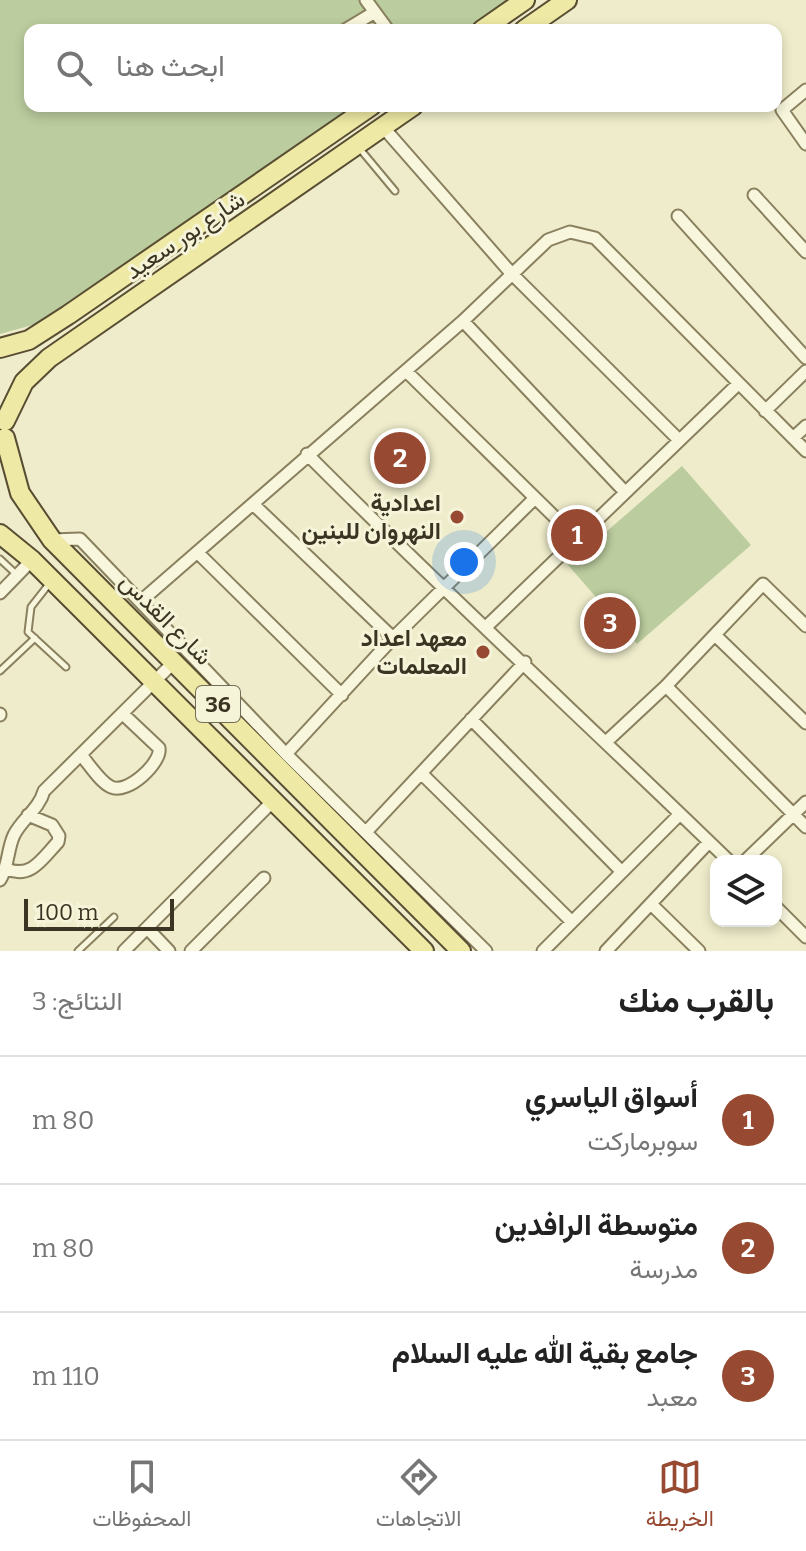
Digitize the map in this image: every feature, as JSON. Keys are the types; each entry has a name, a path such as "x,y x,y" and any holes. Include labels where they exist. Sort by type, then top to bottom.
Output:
{"main road":[{"path":"491,24 525,0"},
{"path":"533,24 567,0"},
{"name":"شارع بور سعيد","path":"0,348 29,340 68,315 362,112"},
{"name":"شارع بور سعيد","path":"5,430 24,382 49,358 404,112"},
{"path":"315,145 329,165"},
{"name":"شارع القدس","path":"0,402 20,493 52,540 461,951"},
{"path":"0,461 5,430"},
{"name":"36","path":"0,534 32,560 424,951"},
{"path":"380,906 400,889"}],"street":[{"path":"366,0 384,24"},
{"path":"355,24 375,12"},
{"path":"806,90 782,110 806,144"},
{"path":"383,127 511,273 679,440"},
{"path":"754,195 806,252"},
{"path":"678,216 806,358"},
{"path":"141,601 463,321 548,240 570,232 595,238 806,451"},
{"path":"463,321 624,491"},
{"path":"406,371 576,538"},
{"path":"765,411 806,371"},
{"path":"487,626 738,384"},
{"path":"793,438 806,426"},
{"path":"307,454 442,590 487,626 723,855"},
{"path":"286,754 393,638 534,499"},
{"path":"253,504 393,638"},
{"path":"52,540 80,539 286,754 486,951"},
{"path":"197,552 342,695"},
{"path":"0,593 32,560"},
{"path":"606,742 666,686 763,584 806,626"},
{"path":"715,635 806,723"},
{"path":"28,815 52,825 59,836 58,842 29,872 3,874 14,835 28,815 41,802 44,791 175,661"},
{"path":"366,832 525,662"},
{"path":"666,686 806,827"},
{"path":"81,755 111,787 119,788 129,785 155,763 159,748 123,714"},
{"path":"471,719 622,872"},
{"path":"421,773 572,922"},
{"path":"124,951 274,800"},
{"path":"751,855 806,802"},
{"path":"543,951 680,814"},
{"path":"606,951 709,842"},
{"path":"191,951 264,878"},
{"path":"651,904 699,951"},
{"path":"782,913 806,937"},
{"path":"147,928 169,951"}],"lane":[{"path":"357,145 395,191"},
{"path":"0,559 17,575"},
{"path":"52,580 31,607 27,620 28,632 66,667"},
{"path":"0,671 35,638"},
{"path":"78,951 114,917"}],"green space":[{"path":"0,0 526,0 491,24 24,24 24,112 363,112 68,315 0,334"},
{"path":"682,466 751,545 637,644 568,565"}],"place":[{"name":"متوسطة الرافدين","path":"400,458"},
{"name":"اعدادية النهروان للبنين","path":"457,517"},
{"name":"أسواق الياسري","path":"577,535"},
{"name":"جامع بقية الله عليه السلام","path":"610,623"},
{"name":"معهد اعداد المعلمات","path":"483,652"}]}
